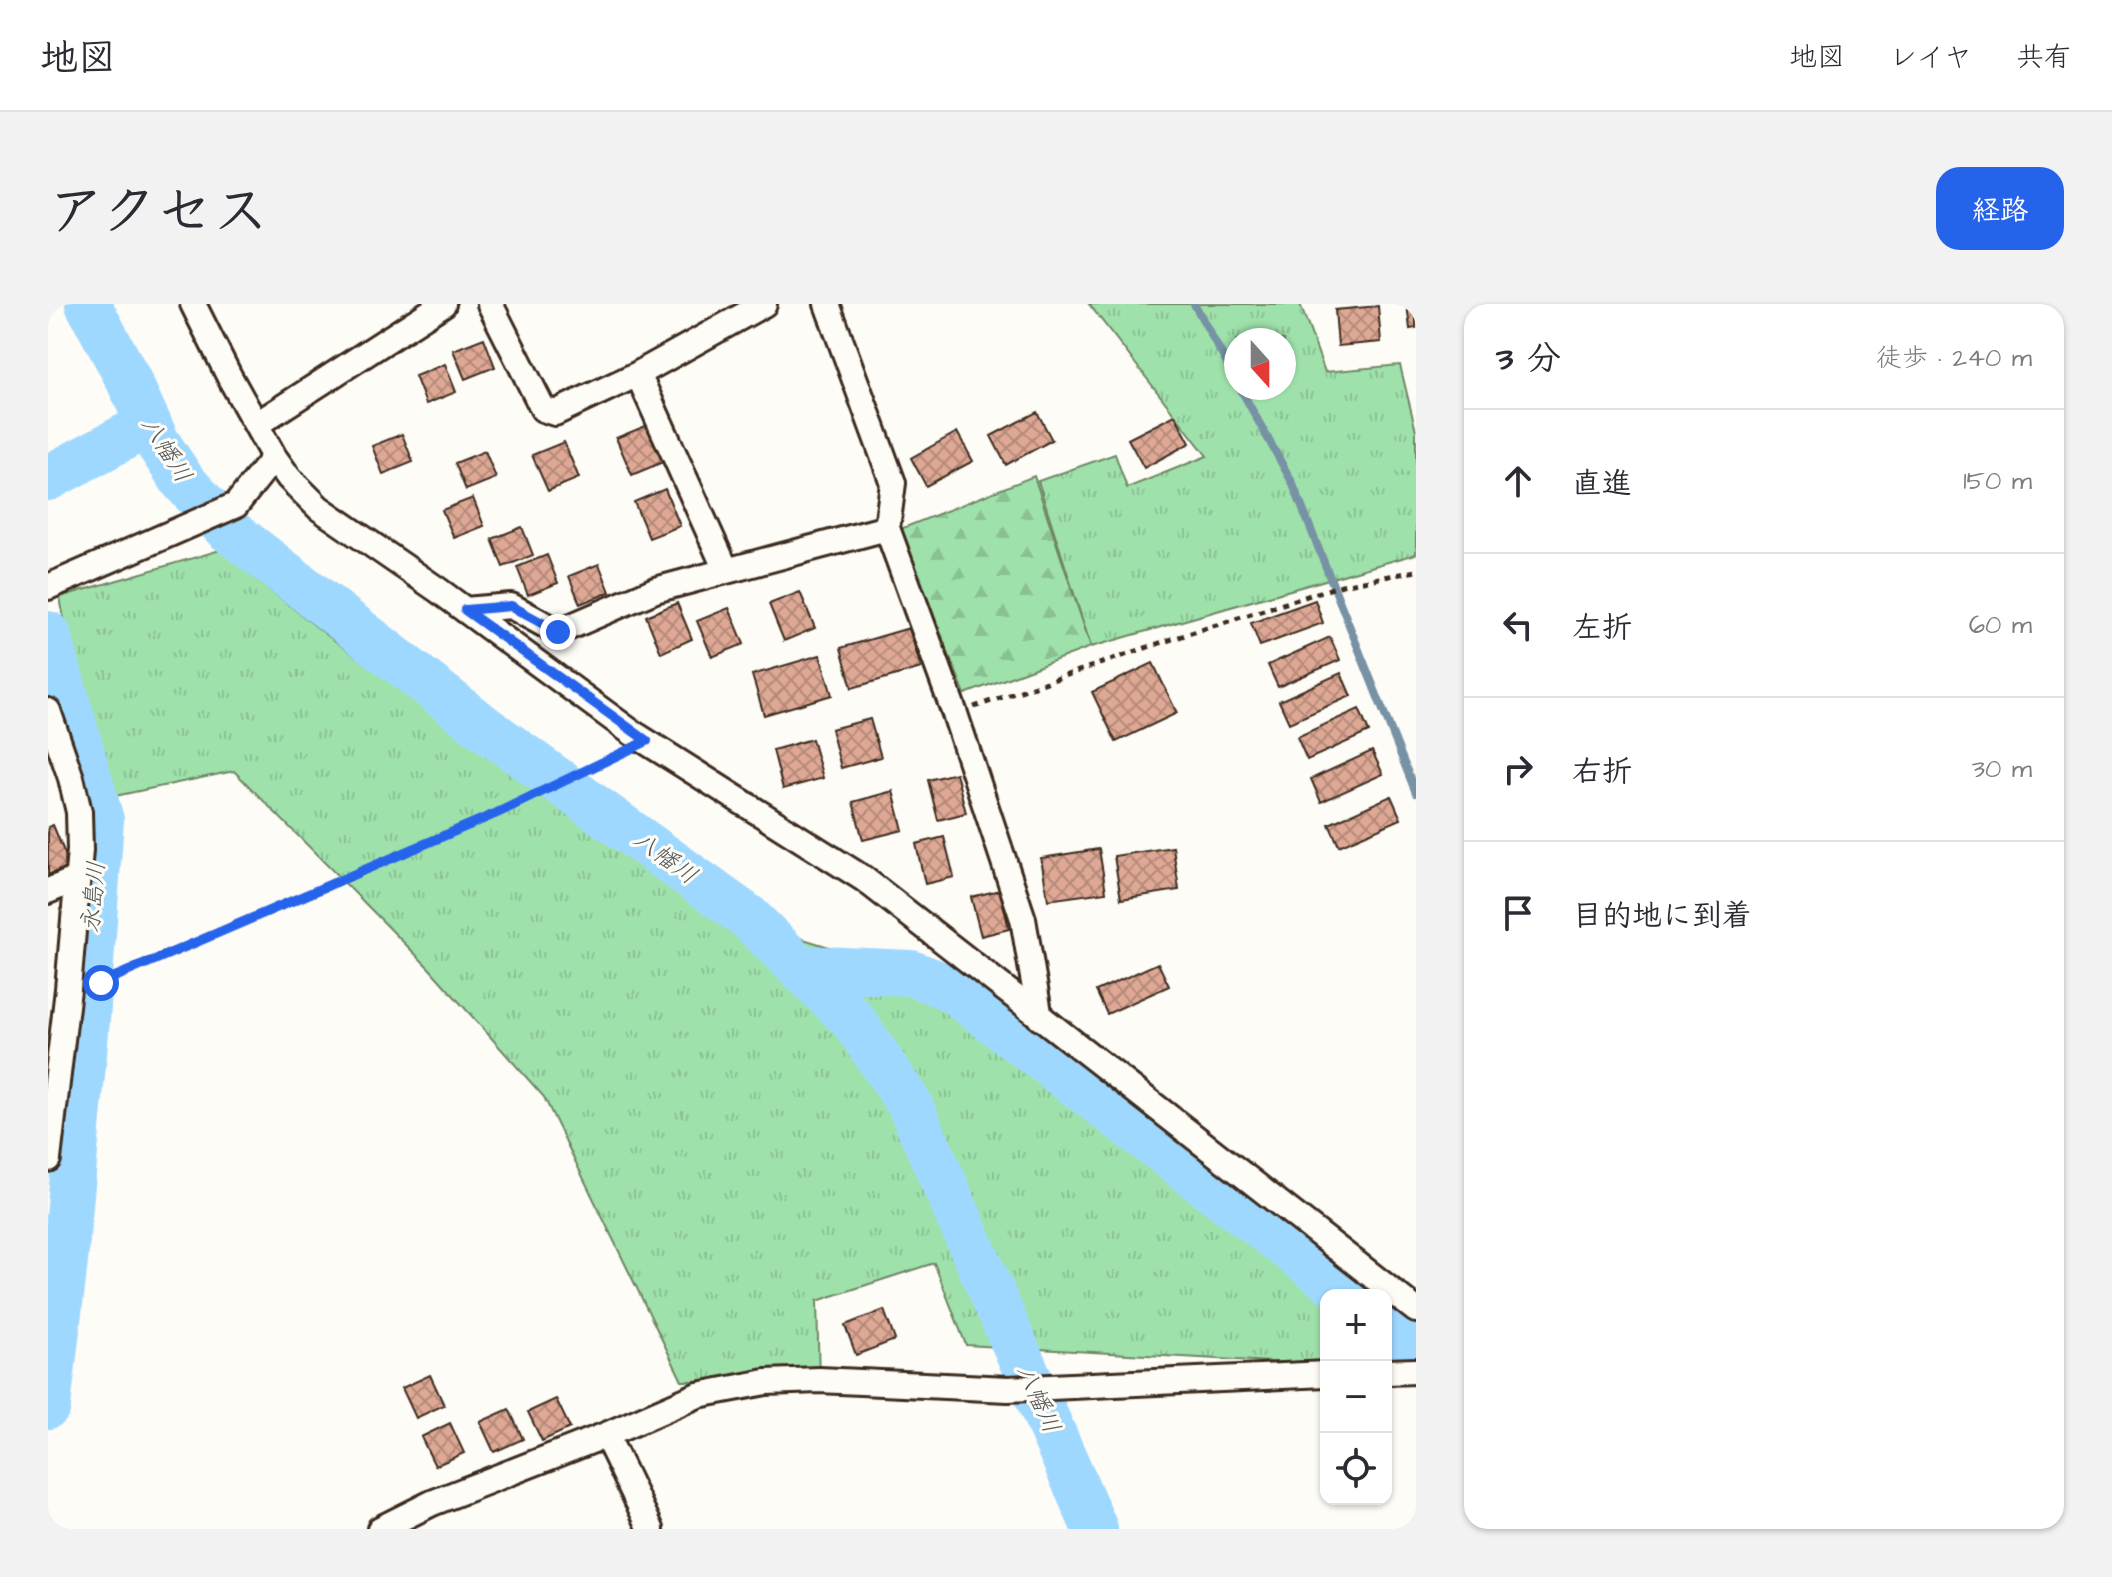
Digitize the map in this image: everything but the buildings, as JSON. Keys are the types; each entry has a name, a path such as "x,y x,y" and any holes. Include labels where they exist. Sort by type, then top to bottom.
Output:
{"street":[{"path":"193,304 274,457 289,478 319,508 647,741 864,879 1416,1310"},
{"path":"257,424 443,304"},
{"path":"490,304 543,409 555,413 638,374 764,304"},
{"path":"827,304 893,483 887,528 955,714 1023,919 1040,1018"},
{"path":"638,374 726,570"},
{"path":"48,587 236,505 274,457"},
{"path":"465,610 511,606 558,632 655,590 887,528"},
{"path":"48,711 53,739 71,778 79,812 80,850 56,1034 48,1159"},
{"path":"48,891 77,879"},
{"path":"1392,1372 1416,1371"},
{"path":"380,1529 432,1503 606,1435 698,1395 766,1382 833,1380 1008,1389 1320,1374"},
{"path":"606,1435 651,1529"}],"path":[{"path":"955,714 1149,646 1342,585 1416,571"},
{"path":"101,983 343,881 647,741"}],"green space":[{"path":"1089,304 1300,304 1325,372 1400,365 1416,431 1416,554 1091,647 1038,481 1115,454 1127,488 1207,456"},
{"path":"1034,476 1091,647 965,694 898,530"},
{"path":"220,550 327,635 698,907 849,953 935,989 1322,1289 1320,1365 966,1345 934,1263 817,1301 819,1380 682,1381 544,1097 429,968 234,771 96,800 60,597"}],"waterway":[{"name":"八幡川","path":"88,304 157,442 183,481 226,528 486,729 748,917 853,1020 910,1105 1095,1529"},
{"path":"1194,304 1224,358"},
{"path":"1247,400 1292,482 1416,793"},
{"path":"48,478 149,424"},
{"name":"永島川","path":"48,634 101,820 87,1020 48,1406"},
{"path":"800,968 911,973 950,988 1342,1289"},
{"path":"1392,1328 1416,1346"}],"route":[{"path":"101,983 497,813 647,741 465,610 511,606 558,632"}]}
